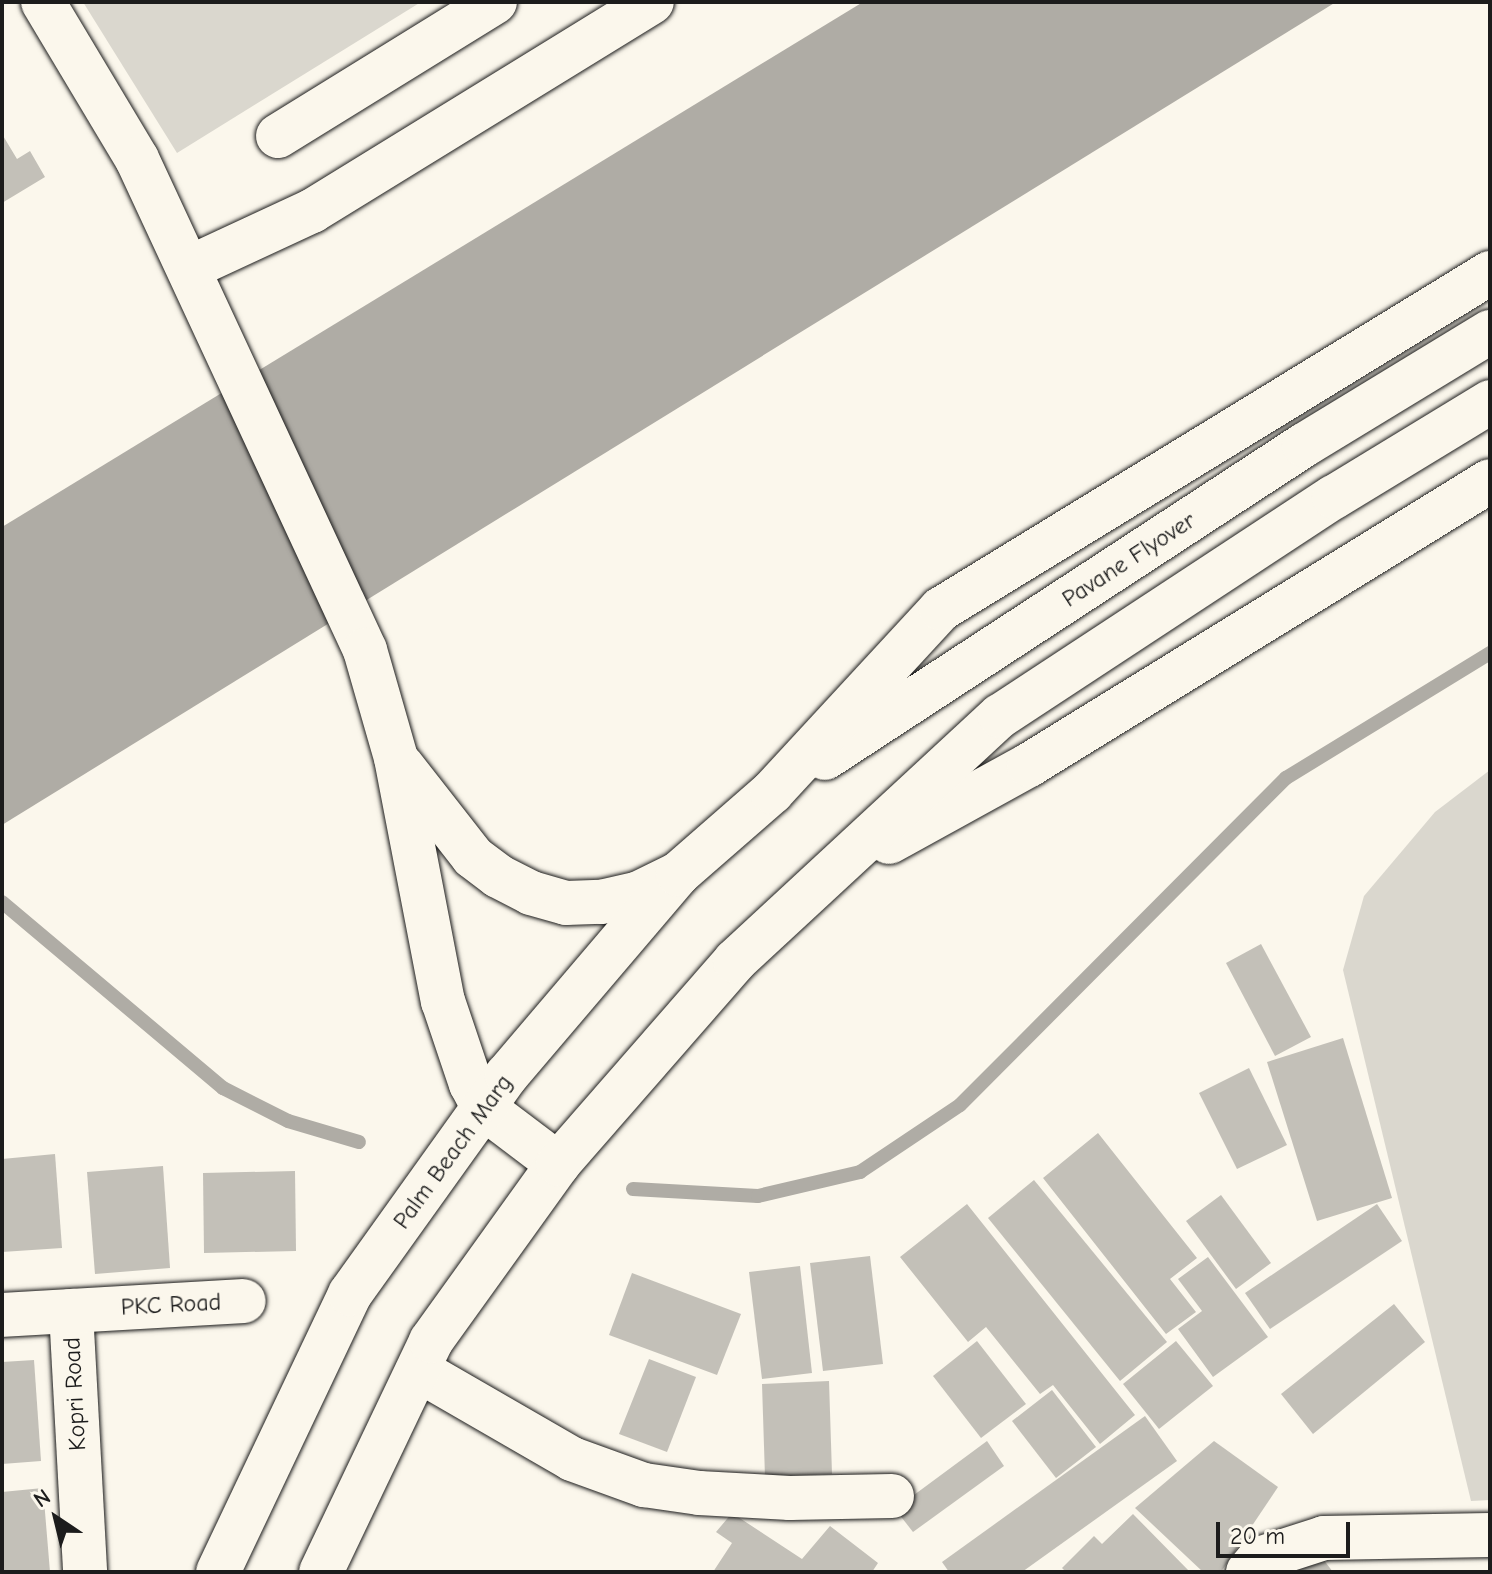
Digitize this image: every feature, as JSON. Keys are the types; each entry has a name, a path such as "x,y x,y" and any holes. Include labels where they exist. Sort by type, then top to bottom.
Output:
{"main road":[{"path":"43,2 137,159 365,650 396,758 443,1001 471,1084 484,1108 558,1164"},
{"path":"278,136 495,2"},
{"path":"196,283 652,2"},
{"path":"772,792 941,609 1490,273"},
{"name":"Pavane Flyover","path":"772,792 1304,445 1490,332"},
{"path":"321,1572 431,1341 558,1164 735,961 1000,716 1334,497 1490,402"},
{"path":"830,874 1029,765 1490,481"},
{"path":"396,758 473,857 498,876 531,893 566,903 601,902 637,894 678,874"},
{"name":"Palm Beach Marg","path":"218,1572 350,1294 507,1075 678,874 772,792"},
{"name":"PKC Road","path":"2,1315 244,1301"},
{"name":"Kopri Road","path":"71,1311 85,1572"},
{"path":"418,1370 572,1459 644,1485 729,1495 832,1499 892,1496"},
{"path":"1248,1572 1259,1559 1324,1538 1490,1535"}],"shaded area":[{"path":"83,2 421,2 177,153"},
{"path":"863,2 1336,2 2,825 2,527"},
{"path":"1490,770 1490,1500 1471,1501 1343,970 1364,896 1435,812"}],"building":[{"path":"2,134 17,159 30,151 45,177 2,203"},
{"path":"1261,944 1311,1037 1275,1056 1226,963"},
{"path":"1343,1038 1392,1198 1317,1221 1267,1062"},
{"path":"1249,1068 1287,1145 1237,1169 1199,1093"},
{"path":"1098,1133 1197,1258 1170,1279 1196,1312 1166,1334 1043,1178"},
{"path":"55,1154 62,1248 2,1252 2,1159"},
{"path":"163,1166 170,1268 95,1274 87,1172"},
{"path":"295,1171 296,1251 204,1253 203,1173"},
{"path":"1034,1180 1167,1342 1120,1381 988,1218"},
{"path":"1221,1195 1271,1263 1236,1289 1186,1221"},
{"path":"967,1204 1135,1415 1100,1444 1053,1385 1040,1394 986,1327 968,1342 900,1257"},
{"path":"1377,1204 1402,1241 1270,1329 1245,1293"},
{"path":"870,1256 883,1364 823,1371 810,1263"},
{"path":"1208,1257 1268,1337 1213,1377 1178,1329 1202,1311 1178,1279"},
{"path":"800,1266 812,1373 762,1379 749,1272"},
{"path":"632,1273 741,1314 717,1375 609,1335"},
{"path":"1394,1304 1425,1342 1313,1434 1281,1394"},
{"path":"977,1341 1026,1404 981,1438 933,1376"},
{"path":"1176,1341 1213,1386 1159,1429 1123,1384"},
{"path":"649,1359 696,1377 667,1452 619,1434"},
{"path":"34,1360 41,1461 2,1464 2,1362"},
{"path":"829,1381 832,1474 765,1477 762,1384"},
{"path":"1052,1390 1096,1447 1056,1478 1012,1421"},
{"path":"1145,1416 1177,1461 1022,1572 949,1572 942,1562"},
{"path":"987,1441 1004,1466 913,1532 895,1509"},
{"path":"1214,1441 1278,1487 1221,1572 1203,1572 1135,1508"},
{"path":"43,1488 50,1572 2,1572 2,1492"},
{"path":"732,1513 802,1559 830,1526 878,1563 872,1572 713,1572 732,1543 716,1532"},
{"path":"1133,1514 1190,1572 1066,1572 1062,1568 1094,1536 1102,1544"},
{"path":"1316,1550 1333,1572 1288,1572"}],"waterway":[{"path":"633,1189 758,1196 860,1172 960,1105 1286,778 1490,653"},
{"path":"2,902 223,1088 288,1121 359,1142"}]}
